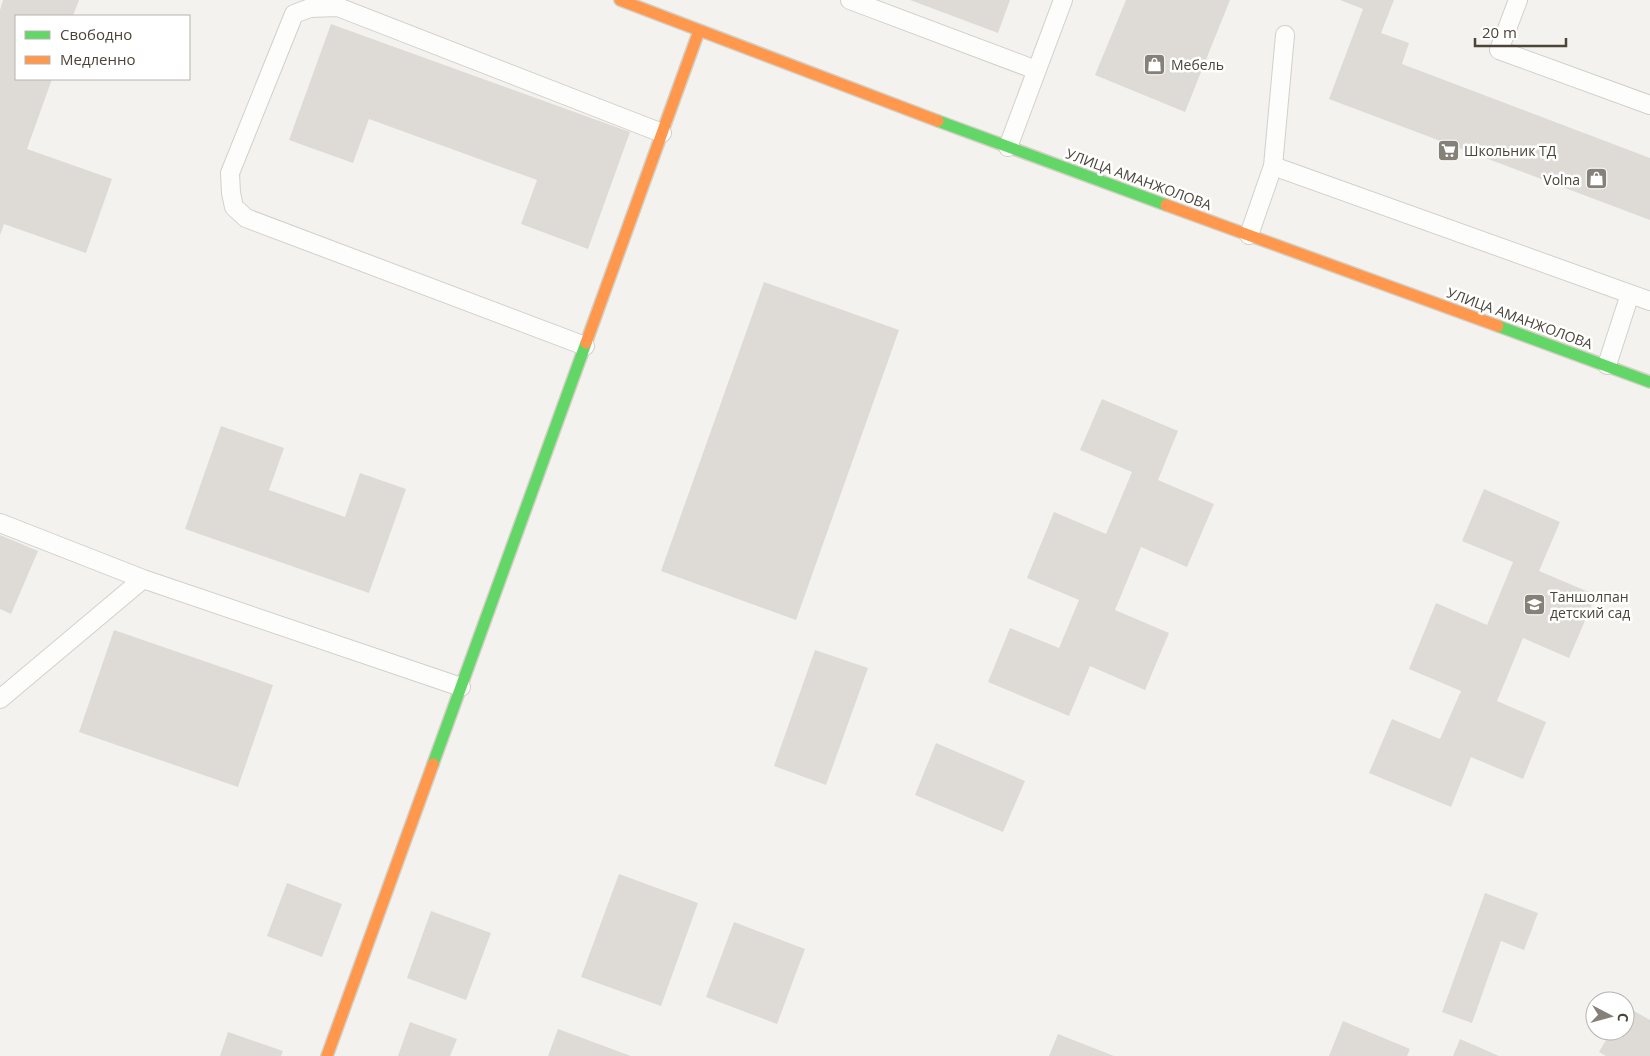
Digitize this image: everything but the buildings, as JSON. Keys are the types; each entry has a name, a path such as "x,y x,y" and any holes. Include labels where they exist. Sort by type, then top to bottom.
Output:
{"main road":[{"name":"УЛИЦА АМАНЖОЛОВА","path":"620,0 1008,147 1650,382"},
{"path":"327,1056 699,31"}],"lane":[{"path":"850,0 1036,70"},
{"path":"1008,147 1063,0"},
{"path":"1518,0 1499,50 1650,105"},
{"path":"585,346 246,218 234,208 230,173 294,14 310,8 338,8 662,133"},
{"path":"1249,235 1273,166 1285,35"},
{"path":"1273,166 1650,301"},
{"path":"1607,365 1630,294"},
{"path":"0,523 143,579 461,687"},
{"path":"0,699 143,579"}],"traffic: fast":[{"path":"938,121 1166,205"},
{"path":"1498,326 1650,382"},
{"path":"433,764 586,343"}],"traffic: slow":[{"path":"620,0 938,121"},
{"path":"586,343 699,31"},
{"path":"1166,205 1498,326"},
{"path":"327,1056 433,764"}],"place":[{"name":"Мебель","path":"1155,64"},
{"name":"Школьник ТД","path":"1448,150"},
{"name":"Volna","path":"1596,179"},
{"name":"Таншолпан детский сад","path":"1534,604"}]}
